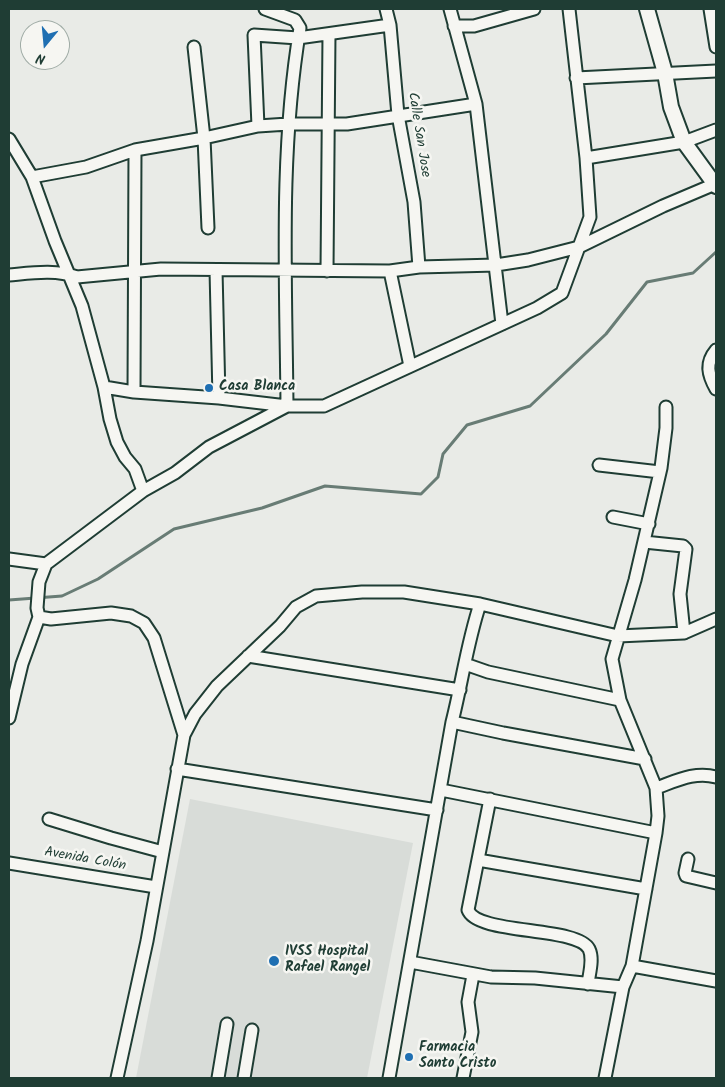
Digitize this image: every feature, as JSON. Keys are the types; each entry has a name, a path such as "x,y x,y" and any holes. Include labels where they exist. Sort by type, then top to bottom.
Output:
{"main road":[{"path":"647,9 665,73 671,107 684,142 716,185"}],"street":[{"path":"264,9 295,20 300,28 288,124 284,269 287,406"},
{"name":"Calle San Jose","path":"386,9 390,25 398,115 414,202 419,266"},
{"path":"450,9 476,104 502,324"},
{"path":"454,26 474,26 534,9"},
{"path":"104,387 134,392 219,398 287,406 324,406 537,308 562,293 590,217 586,158 569,9"},
{"path":"710,9 716,47"},
{"path":"258,126 254,35 298,38 390,25"},
{"path":"327,271 329,34"},
{"path":"194,47 204,138 208,228"},
{"path":"576,78 716,71"},
{"path":"32,177 86,167 134,150 204,138 258,126 347,124 476,104"},
{"path":"586,158 684,142 716,130"},
{"path":"9,140 32,177 67,274 82,306 117,442 125,457 135,469 143,491"},
{"path":"134,150 134,392"},
{"path":"9,275 34,272 67,274 77,277 161,269 390,271 419,266 496,265 528,260 579,247 663,206 716,185"},
{"path":"216,270 219,398"},
{"path":"390,271 410,366"},
{"path":"716,350 709,361 708,370 716,389"},
{"path":"9,718 22,664 38,612 39,587 46,564 143,491 175,473 209,447 287,406"},
{"path":"605,1078 623,987 632,966 658,816 656,788 620,700 612,659 644,542 660,472 666,428 666,407"},
{"path":"599,465 660,472"},
{"path":"613,516 648,524"},
{"path":"644,542 683,546 686,549 680,594 684,634"},
{"path":"9,559 46,564"},
{"path":"116,1078 147,941 184,735 195,714 217,686 280,626 296,607 316,596 362,592 404,592 480,604 618,636 684,634 716,619"},
{"path":"389,1078 452,722 472,630 480,604"},
{"path":"38,612 51,619 111,613 131,616 144,622 154,638 184,735"},
{"path":"248,656 460,690"},
{"path":"465,664 488,672 620,700"},
{"path":"452,722 645,759"},
{"path":"177,769 437,810"},
{"path":"656,788 694,775 716,777"},
{"path":"441,790 656,833"},
{"path":"490,799 468,910 470,915 492,924 568,937 584,943 591,954 588,984"},
{"path":"50,819 162,852"},
{"path":"688,859 686,876 716,884"},
{"path":"478,860 646,890"},
{"name":"Avenida Colón","path":"9,863 156,887"},
{"path":"410,962 473,975 503,978 536,978 623,987"},
{"path":"632,966 716,981"},
{"path":"463,1078 472,1032 468,1002 473,975"},
{"path":"218,1078 227,1024"},
{"path":"244,1078 252,1030"}],"shaded area":[{"name":"IVSS Hospital Rafael Rangel","path":"190,799 413,843 367,1078 136,1078"}],"waterway":[{"path":"9,600 62,596 98,579 174,529 262,508 325,486 421,494 438,477 443,454 467,425 530,406 606,334 647,282 693,273 716,252"}],"place":[{"name":"Casa Blanca","path":"209,388"},
{"name":"IVSS Hospital Rafael Rangel","path":"274,961"},
{"name":"Farmacia Santo Cristo","path":"409,1057"}]}
